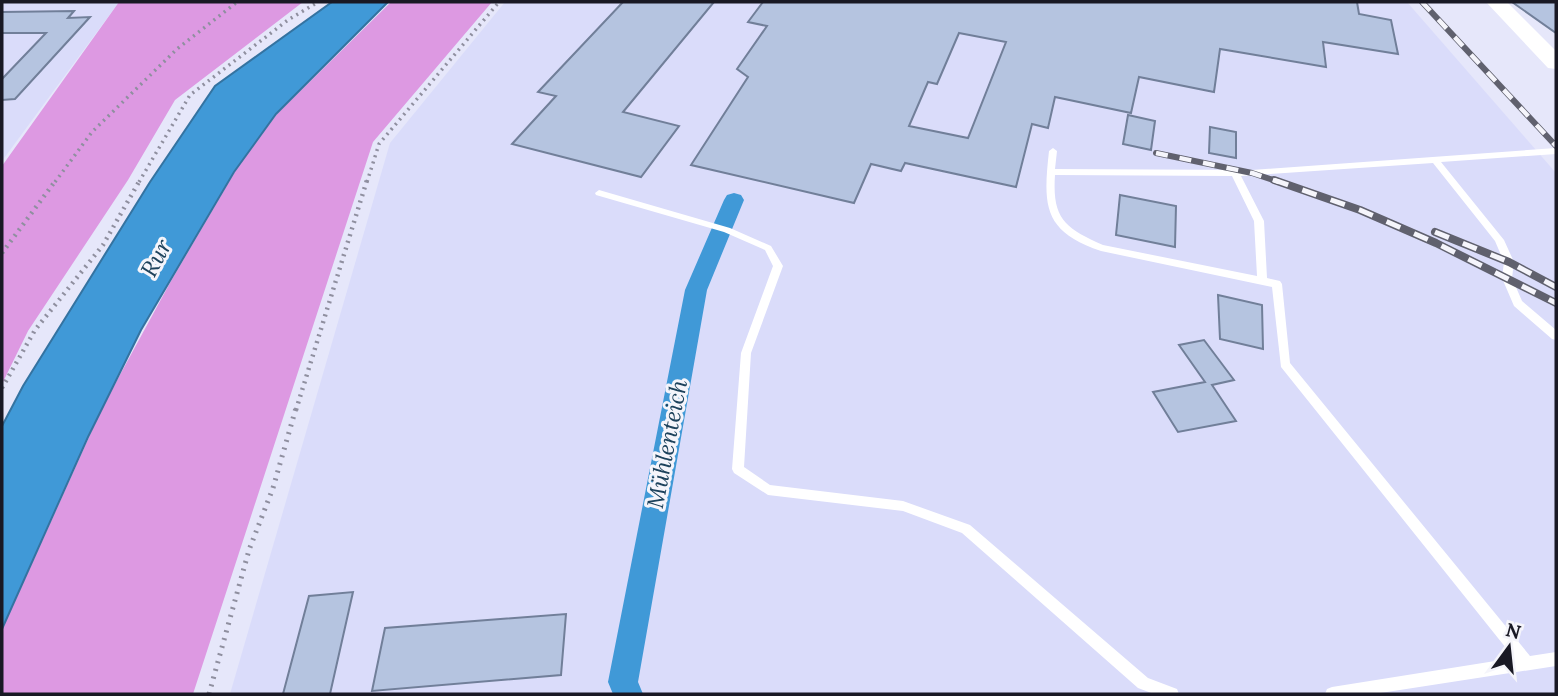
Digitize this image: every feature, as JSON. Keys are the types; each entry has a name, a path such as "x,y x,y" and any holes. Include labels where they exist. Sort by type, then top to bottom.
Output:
{"main road":[{"path":"1496,2 1556,63"}],"lane":[{"path":"1051,172 1236,174 1556,151"},
{"path":"1053,152 1049,204 1060,224 1078,239 1101,248 1277,284 1285,364 1527,663"},
{"path":"1435,160 1499,240 1509,262 1507,278 1518,303 1556,336"},
{"path":"1236,174 1259,221 1262,281"},
{"path":"599,193 727,230 768,248 778,266 746,353 738,469 768,490 903,506 966,529 1143,683 1172,694"},
{"path":"1332,694 1556,659"}],"path":[{"path":"2,253 92,132 177,49 237,2"},
{"path":"2,388 35,330 103,246 190,95 288,20 318,2"},
{"path":"209,694 249,550 273,488 324,314 379,144 499,2"}],"shaded area":[{"path":"2,2 119,2 2,161"},
{"path":"119,2 303,2 175,100 128,180 28,331 2,384 2,166"},
{"path":"391,2 492,2 373,142 193,694 2,694 2,630 103,406 171,281 237,168 277,114"},
{"path":"505,2 1407,2 1556,173 1556,694 230,694 390,143"}],"water":[{"name":"Rur","path":"332,2 388,2 276,114 234,172 141,330 88,437 2,629 2,426 23,386 150,182 215,86"}],"building":[{"path":"623,2 714,2 623,112 679,126 641,177 512,144 556,96 538,92"},
{"path":"763,2 1357,2 1359,14 1391,20 1398,54 1323,42 1326,67 1220,49 1214,92 1139,77 1131,113 1055,97 1048,128 1032,124 1016,187 905,163 901,171 871,164 854,203 691,165 748,77 737,69 767,26 748,22","holes":["959,33 1006,42 968,138 909,126 928,82 937,84"]},
{"path":"1512,2 1556,2 1556,33"},
{"path":"74,11 68,18 90,17 15,99 2,100 2,79 46,33 2,33 2,12"},
{"path":"1128,115 1155,121 1151,150 1123,144"},
{"path":"1210,127 1236,132 1236,158 1209,153"},
{"path":"1120,195 1176,206 1175,247 1116,235"},
{"path":"1218,295 1262,305 1263,349 1220,339"},
{"path":"1204,340 1234,380 1212,385 1236,421 1178,432 1153,392 1205,382 1179,345"},
{"path":"353,592 330,694 283,694 309,596"},
{"path":"566,614 561,675 372,691 385,628"}],"waterway":[{"name":"Mühlenteich","path":"628,694 623,682 696,290 734,200"}],"railway":[{"path":"1422,2 1556,146"},
{"path":"1156,153 1252,173 1279,182"},
{"path":"1274,180 1360,210 1436,243 1556,303"},
{"path":"1435,232 1509,262 1556,287"}]}
